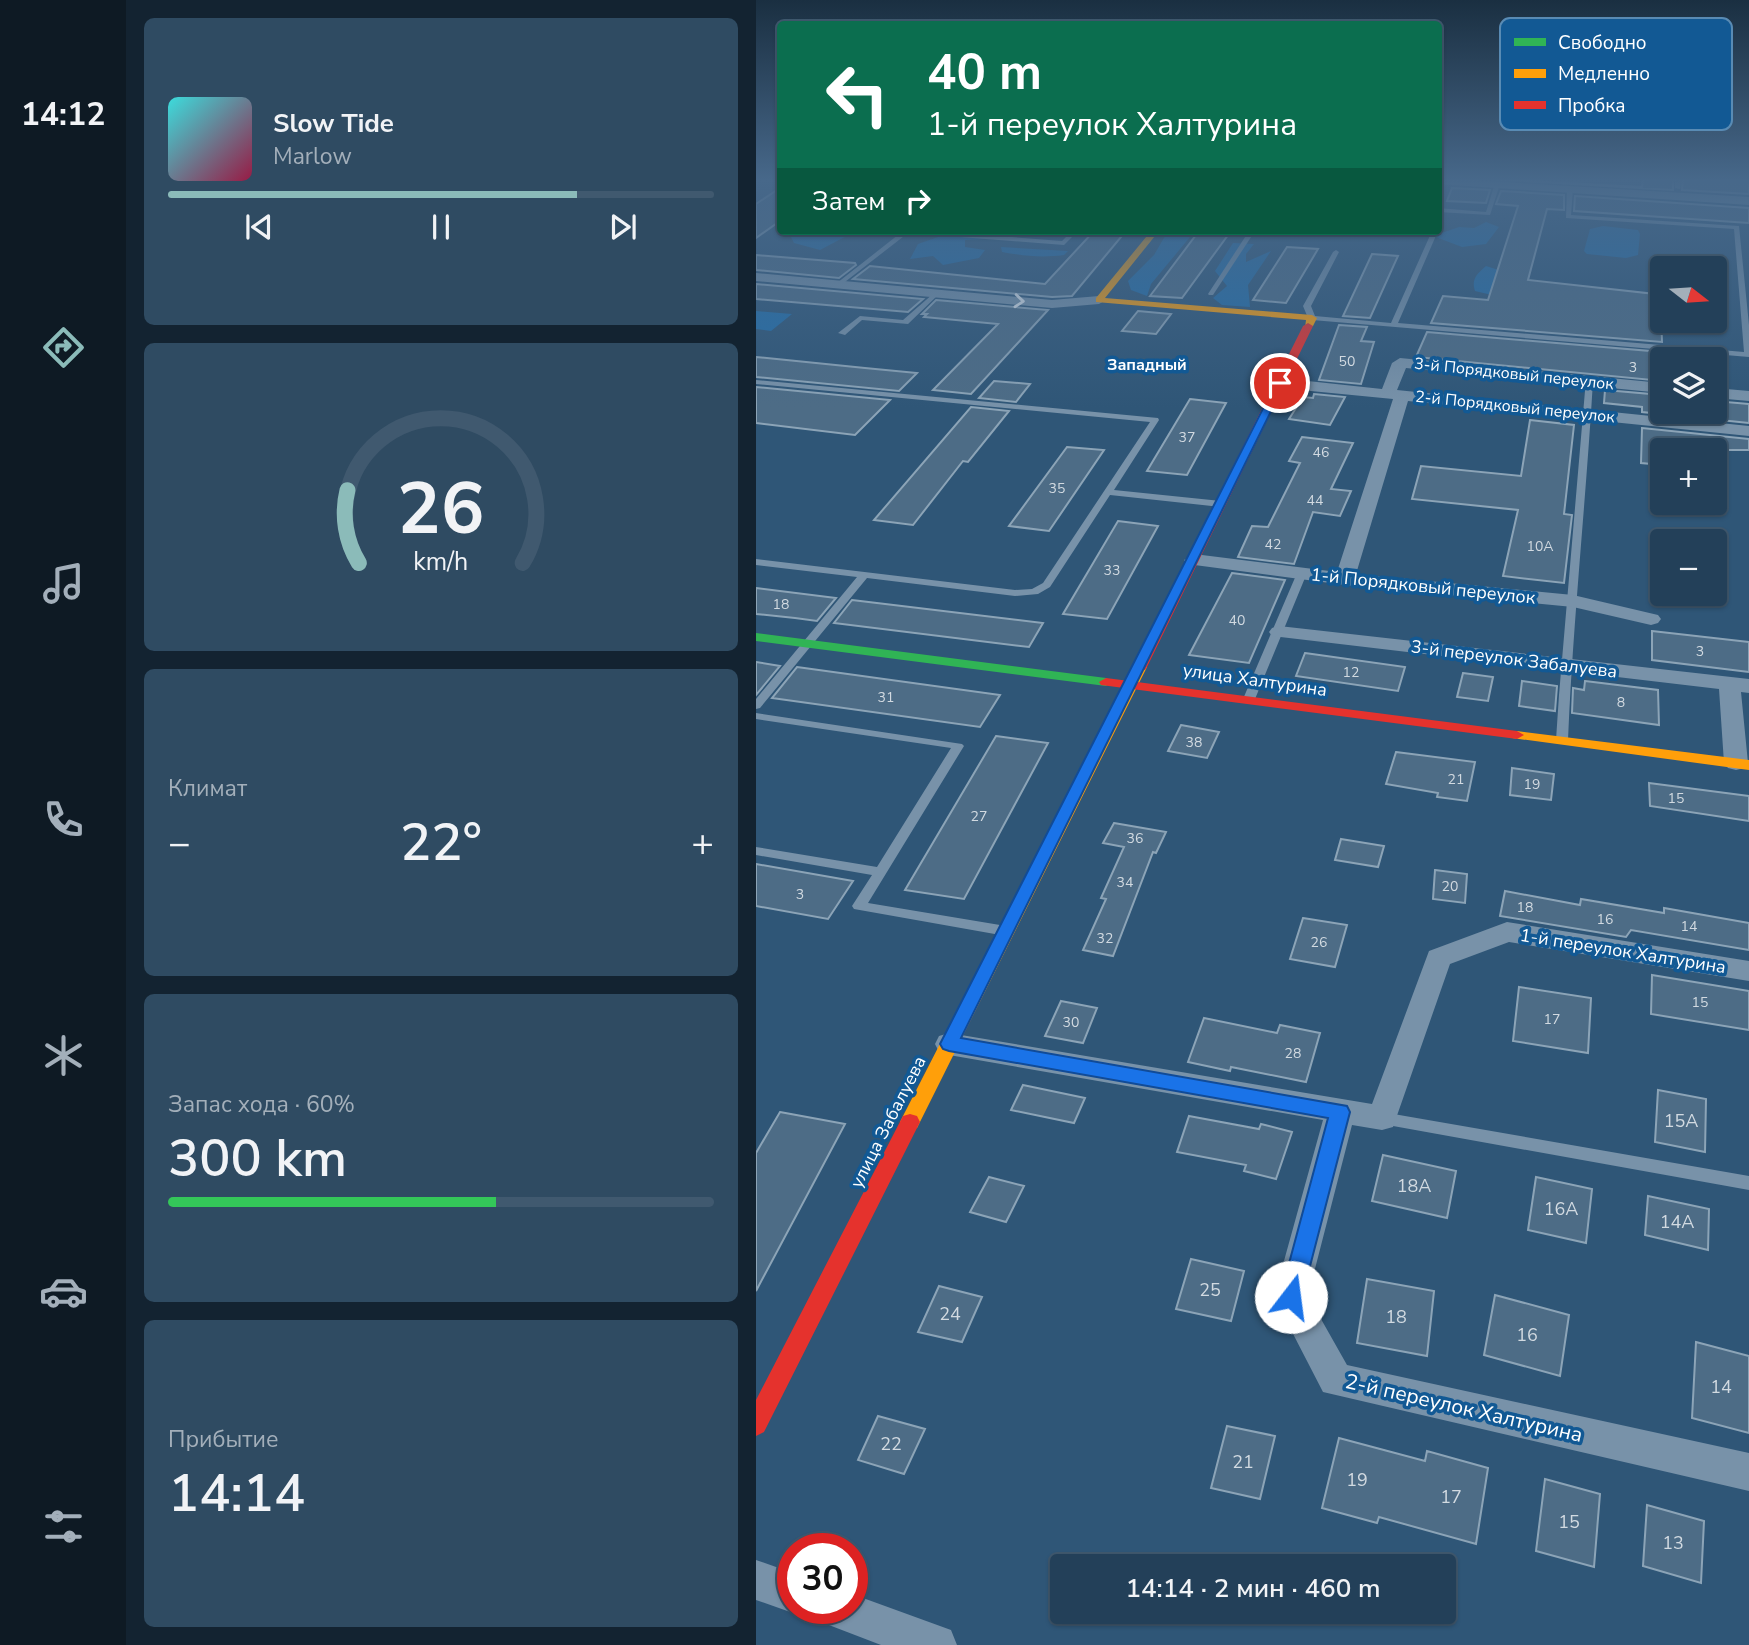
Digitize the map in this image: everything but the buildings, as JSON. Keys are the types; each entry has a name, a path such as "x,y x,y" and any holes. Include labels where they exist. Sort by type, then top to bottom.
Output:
{"street":[{"path":"1099,300 1135,255"},
{"path":"756,277 1052,304 1099,300 1312,318"},
{"name":"улица Забалуева","path":"756,1424 1132,684 1312,318"},
{"name":"3-й Порядковый переулок","path":"1395,395 1400,363 1650,387"},
{"name":"2-й Порядковый переулок","path":"1280,383 1749,431"},
{"path":"1727,394 1749,396"},
{"path":"1345,579 1395,395"},
{"name":"1-й Порядковый переулок","path":"1194,560 1345,579 1573,601 1651,619"},
{"name":"3-й переулок Забалуева","path":"1279,632 1739,685"},
{"name":"улица Халтурина","path":"756,637 1742,764"},
{"path":"1739,685 1742,764"},
{"name":"1-й переулок Халтурина","path":"1382,1118 1439,958 1507,932 1749,971"},
{"path":"949,1044 1382,1118"},
{"name":"2-й переулок Халтурина","path":"1340,1112 1291,1297 1336,1380 1749,1472"},
{"path":"756,1580 777,1587"},
{"path":"868,1620 936,1645"}],"lane":[{"path":"839,285 877,255"},
{"path":"1211,294 1237,255"},
{"path":"1335,255 1307,306 1312,318 1748,355 1739,255"},
{"path":"1394,325 1425,255"},
{"path":"842,333 860,318 905,322 936,293"},
{"path":"1562,740 1565,664 1573,601 1589,381"},
{"path":"756,383 1154,420 1048,585 1034,592 1015,593 756,562"},
{"path":"1110,492 1221,504"},
{"path":"1249,699 1302,573"},
{"path":"756,706 864,575"},
{"path":"756,716 958,746 859,906 1007,931"},
{"path":"756,851 880,872"},
{"path":"1382,1118 1749,1183"}],"shaded area":[{"path":"912,255 981,255 979,258 943,265 933,256 910,259"},
{"path":"1023,255 1064,255 1048,256"},
{"path":"1154,255 1175,255 1151,284 1147,296 1131,290 1128,281"},
{"path":"1225,255 1246,255 1246,262 1268,255 1248,285 1250,307 1222,305 1213,298 1227,286 1215,271"},
{"path":"1594,255 1638,255 1626,258"},
{"path":"1486,266 1505,272 1492,295 1475,291 1474,287 1476,277"},
{"path":"756,311 792,314 771,331 756,329"}],"traffic: fast":[{"path":"756,637 1106,682"}],"traffic: slow":[{"path":"1099,300 1136,255"},
{"path":"1099,300 1312,318 1308,326"},
{"path":"910,1122 1140,667"},
{"path":"1517,735 1749,765"}],"traffic: jam":[{"path":"1140,667 1308,326"},
{"path":"1106,682 1517,735"},
{"path":"756,1424 910,1122"}],"district":[{"name":"Западный","path":"1147,365"}],"route":[{"path":"1280,383 1169,610 949,1044 1340,1112 1291,1297"}]}
